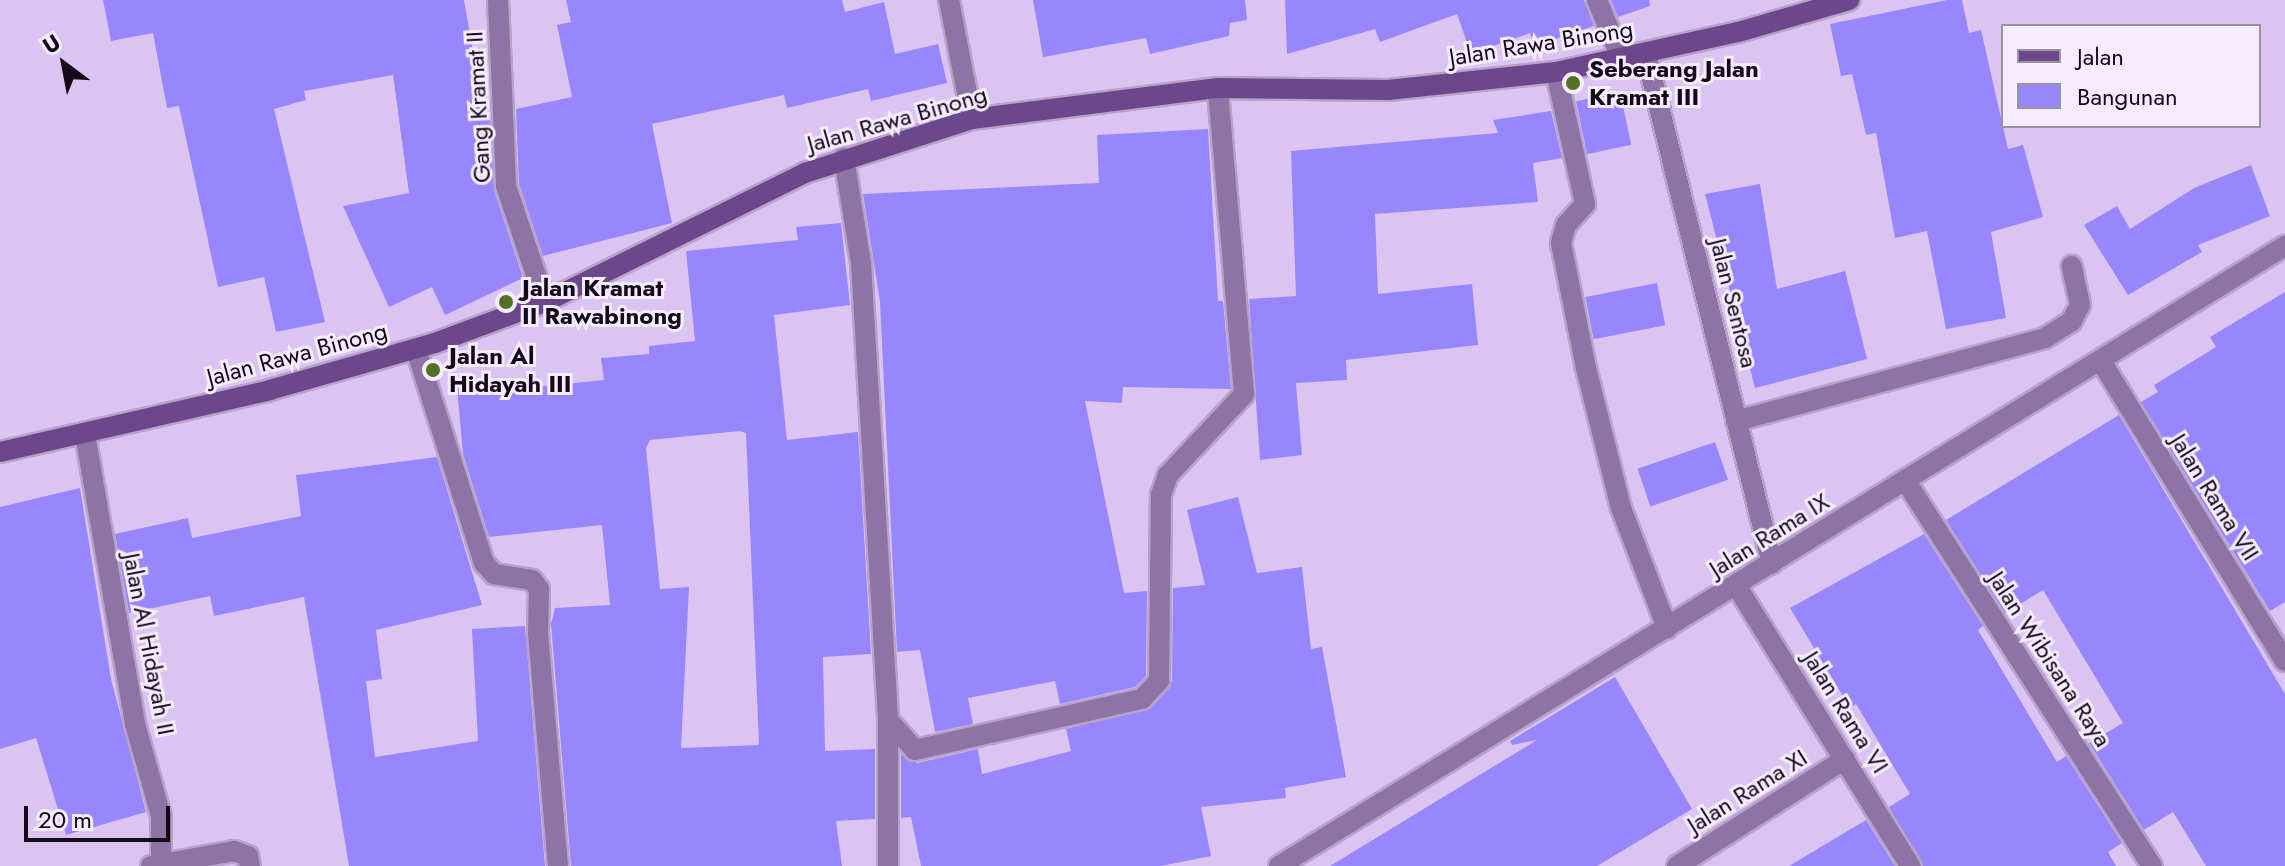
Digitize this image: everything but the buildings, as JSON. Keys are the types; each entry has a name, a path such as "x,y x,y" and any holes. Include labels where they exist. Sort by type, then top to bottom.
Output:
{"main road":[{"name":"Jalan Rawa Binong","path":"0,452 85,434 416,349 545,302 768,189 844,158 972,119 1218,88 1388,90 1556,72 1622,60 1814,6 1849,0"}],"street":[{"name":"Gang Kramat II","path":"498,0 506,186 545,302"},
{"path":"949,0 972,119"},
{"path":"1597,0 1622,60"},
{"name":"Jalan Sentosa","path":"1646,54 1772,564"},
{"path":"1556,72 1585,204 1566,225 1561,243 1586,368 1621,508 1667,628"},
{"path":"888,720 915,750 1142,699 1159,681 1161,495 1168,475 1245,390 1218,88"},
{"path":"844,158 861,263 888,720 888,866"},
{"name":"Jalan Rama IX","path":"1279,866 1905,480 2282,254"},
{"path":"1736,421 2045,338 2071,322 2080,305 2072,266"},
{"path":"416,349 484,563 494,574 532,580 539,589 538,633 558,866"},
{"name":"Jalan Rama VII","path":"2101,361 2285,661"},
{"name":"Jalan Al Hidayah II","path":"85,434 135,724 161,816 156,864"},
{"name":"Jalan Wibisana Raya","path":"1905,480 2152,866"},
{"name":"Jalan Rama VI","path":"1736,585 1910,866"},
{"name":"Jalan Rama XI","path":"1677,866 1845,759"},
{"path":"156,864 234,851 248,856 250,866"}],"place":[{"name":"Seberang Jalan Kramat III","path":"1573,83"},
{"name":"Jalan Kramat II Rawabinong","path":"506,302"},
{"name":"Jalan Al Hidayah III","path":"433,370"}]}
